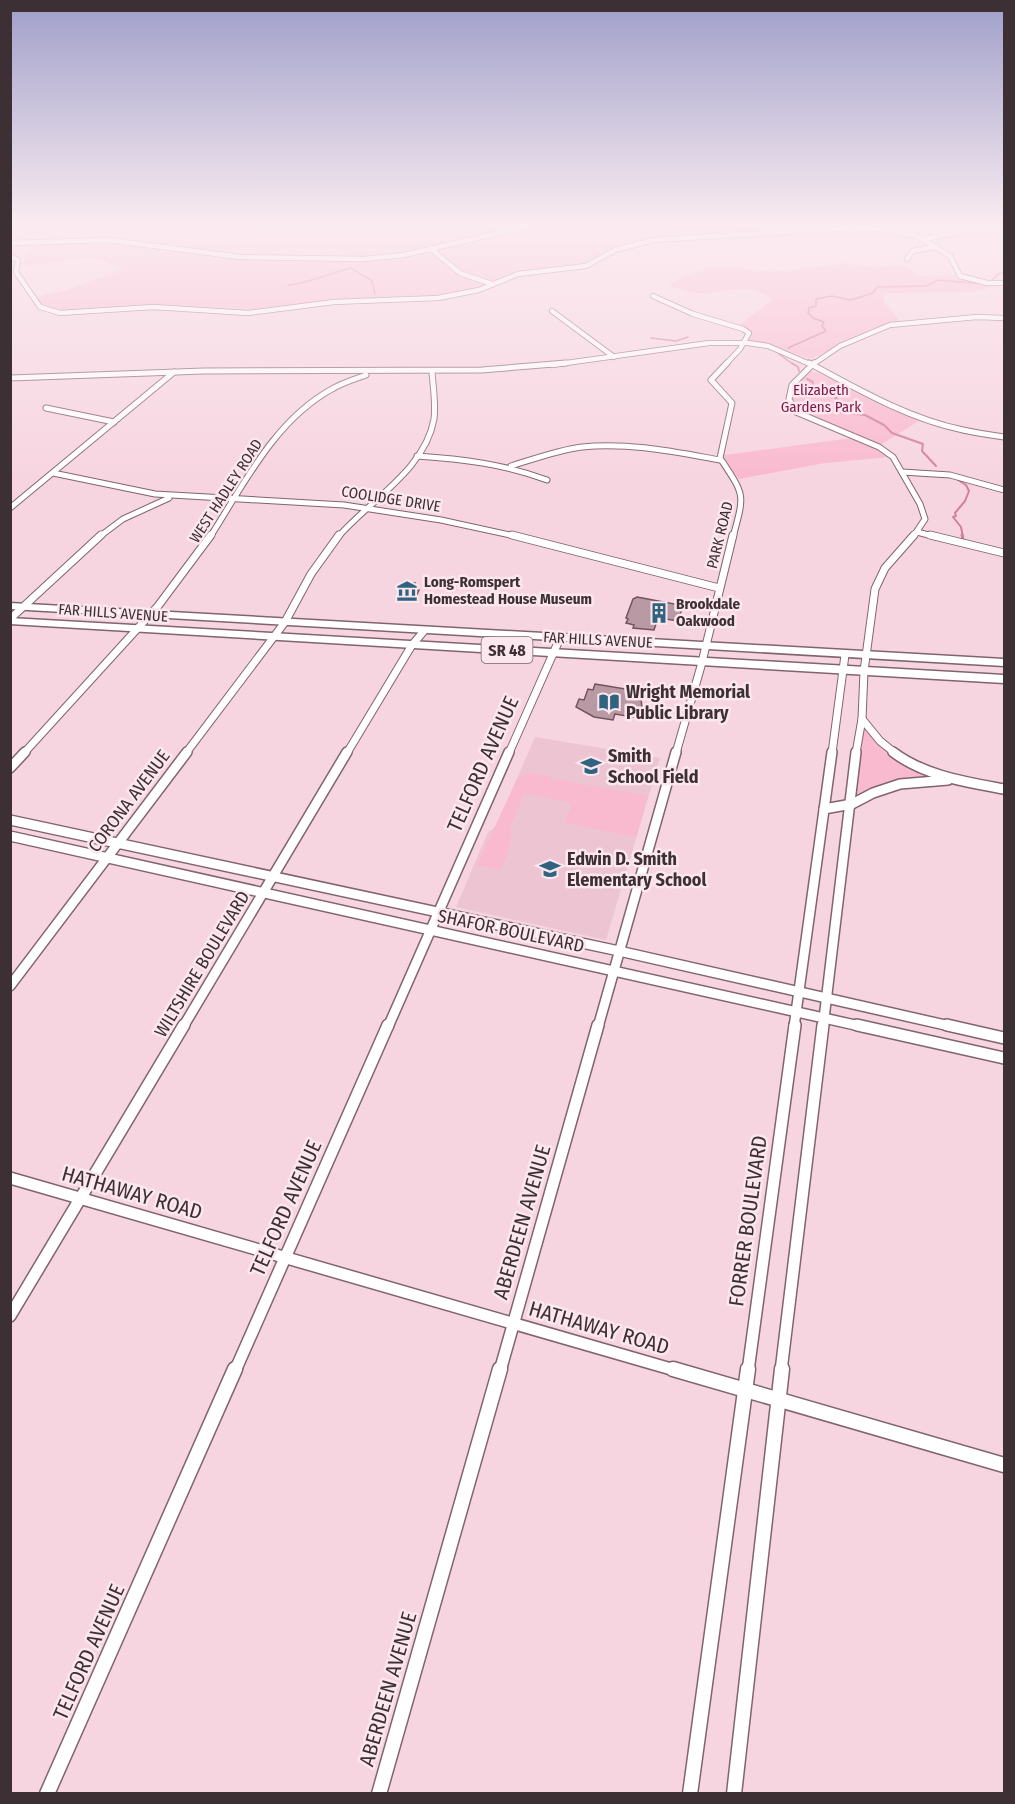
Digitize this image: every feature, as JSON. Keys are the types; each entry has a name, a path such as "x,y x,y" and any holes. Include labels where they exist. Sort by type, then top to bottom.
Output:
{"main road":[{"name":"FAR HILLS AVENUE","path":"10,606 1005,663"},
{"name":"FAR HILLS AVENUE","path":"10,620 137,630 1005,679"}],"street":[{"path":"54,311 60,313 88,311"},
{"path":"244,311 268,311"},
{"path":"552,311 614,357"},
{"path":"511,466 569,449 592,446 632,448 720,460 722,443 733,407 730,399 714,387 711,380 745,343 749,335 747,331 687,311"},
{"path":"735,1794 778,1400 852,804 856,751 862,719 864,671 875,589 887,565 924,523 924,513 897,462 886,451 804,416 793,409 788,401 792,384 811,364 867,333 890,325 981,316 1005,318"},
{"path":"10,378 174,372 432,372 533,367 685,345 745,343 778,349 860,391 929,420 961,430 1005,437"},
{"path":"345,380 346,371"},
{"name":"WEST HADLEY ROAD","path":"10,768 137,630 195,560 255,465 287,424 319,395 345,380 382,371"},
{"path":"10,508 174,372"},
{"name":"CORONA AVENUE","path":"10,986 275,636 325,553 398,479 417,456 428,436 435,413 432,372"},
{"path":"46,408 114,422"},
{"path":"417,456 474,460 511,466 547,480"},
{"name":"PARK ROAD","path":"703,661 719,588 742,502 740,489 720,460"},
{"path":"902,472 950,476 1005,490"},
{"name":"COOLIDGE DRIVE","path":"53,473 152,494 367,508 538,541 719,588"},
{"path":"10,620 95,541 152,502 152,494"},
{"path":"146,507 176,496"},
{"path":"917,532 1005,553"},
{"name":"WILTSHIRE BOULEVARD","path":"10,1316 412,645 423,631"},
{"name":"TELFORD AVENUE","path":"47,1794 560,638"},
{"name":"FORRER BOULEVARD","path":"690,1794 845,655"},
{"name":"ABERDEEN AVENUE","path":"379,1794 703,661"},
{"path":"862,719 876,738 896,754 926,770 965,782"},
{"path":"824,809 852,804 873,793 900,784 942,780 1005,789"},
{"name":"SHAFOR BOULEVARD","path":"10,820 619,951 1005,1038"},
{"name":"SHAFOR BOULEVARD","path":"10,837 1005,1058"},
{"name":"HATHAWAY ROAD","path":"10,1178 1005,1464"}],"shaded area":[{"name":"Edwin D. Smith Elementary School","path":"535,737 660,758 606,940 456,907 488,832 496,827"}],"green space":[{"path":"230,311 276,311 262,313"},
{"path":"757,311 892,311 901,322 871,329 811,359 752,341 750,340 751,334 738,326"},
{"name":"Elizabeth Gardens Park","path":"809,371 819,373 920,420 879,446 795,409 792,398 794,388"},
{"path":"852,438 870,445 889,457 825,463 739,479 726,463 724,455"},
{"path":"860,729 871,730 883,745 945,776 919,781 852,804"},
{"path":"530,773 552,777 545,797 524,794 509,829 513,831 509,843 511,844 501,870 477,865 517,779"},
{"path":"552,780 648,796 636,837 565,823 572,803 545,797"}],"building":[{"name":"Long-Romspert Homestead House Museum","path":"403,582 415,583 415,589 419,590 414,601 399,600"},
{"name":"Brookdale Oakwood","path":"637,597 680,605 679,621 658,618 654,630 633,628 634,625 626,623 628,619 626,618 633,599"},
{"name":"Wright Memorial Public Library","path":"595,684 638,691 636,697 641,698 642,709 639,718 615,714 613,720 594,717 576,707 579,699 584,700 588,689 593,690"}],"waterway":[{"path":"788,348 826,331 822,326 824,322 813,318 808,311"},
{"path":"651,338 676,341 688,337"},
{"path":"779,354 794,365"},
{"path":"792,363 798,367 799,371"},
{"path":"807,379 813,382 813,387 841,392 842,394 835,398 841,402 857,405 834,409 838,412 865,415 884,425 892,433 923,444 922,451 936,466"},
{"path":"958,480 966,485 969,491 965,501 955,513 956,516 953,517 961,527 963,537"},
{"path":"962,535 963,539"}],"place":[{"name":"Long-Romspert Homestead House Museum","path":"407,591"},
{"name":"Brookdale Oakwood","path":"659,613"},
{"name":"Wright Memorial Public Library","path":"609,702"},
{"name":"Smith School Field","path":"591,766"},
{"name":"Edwin D. Smith Elementary School","path":"550,869"}]}
